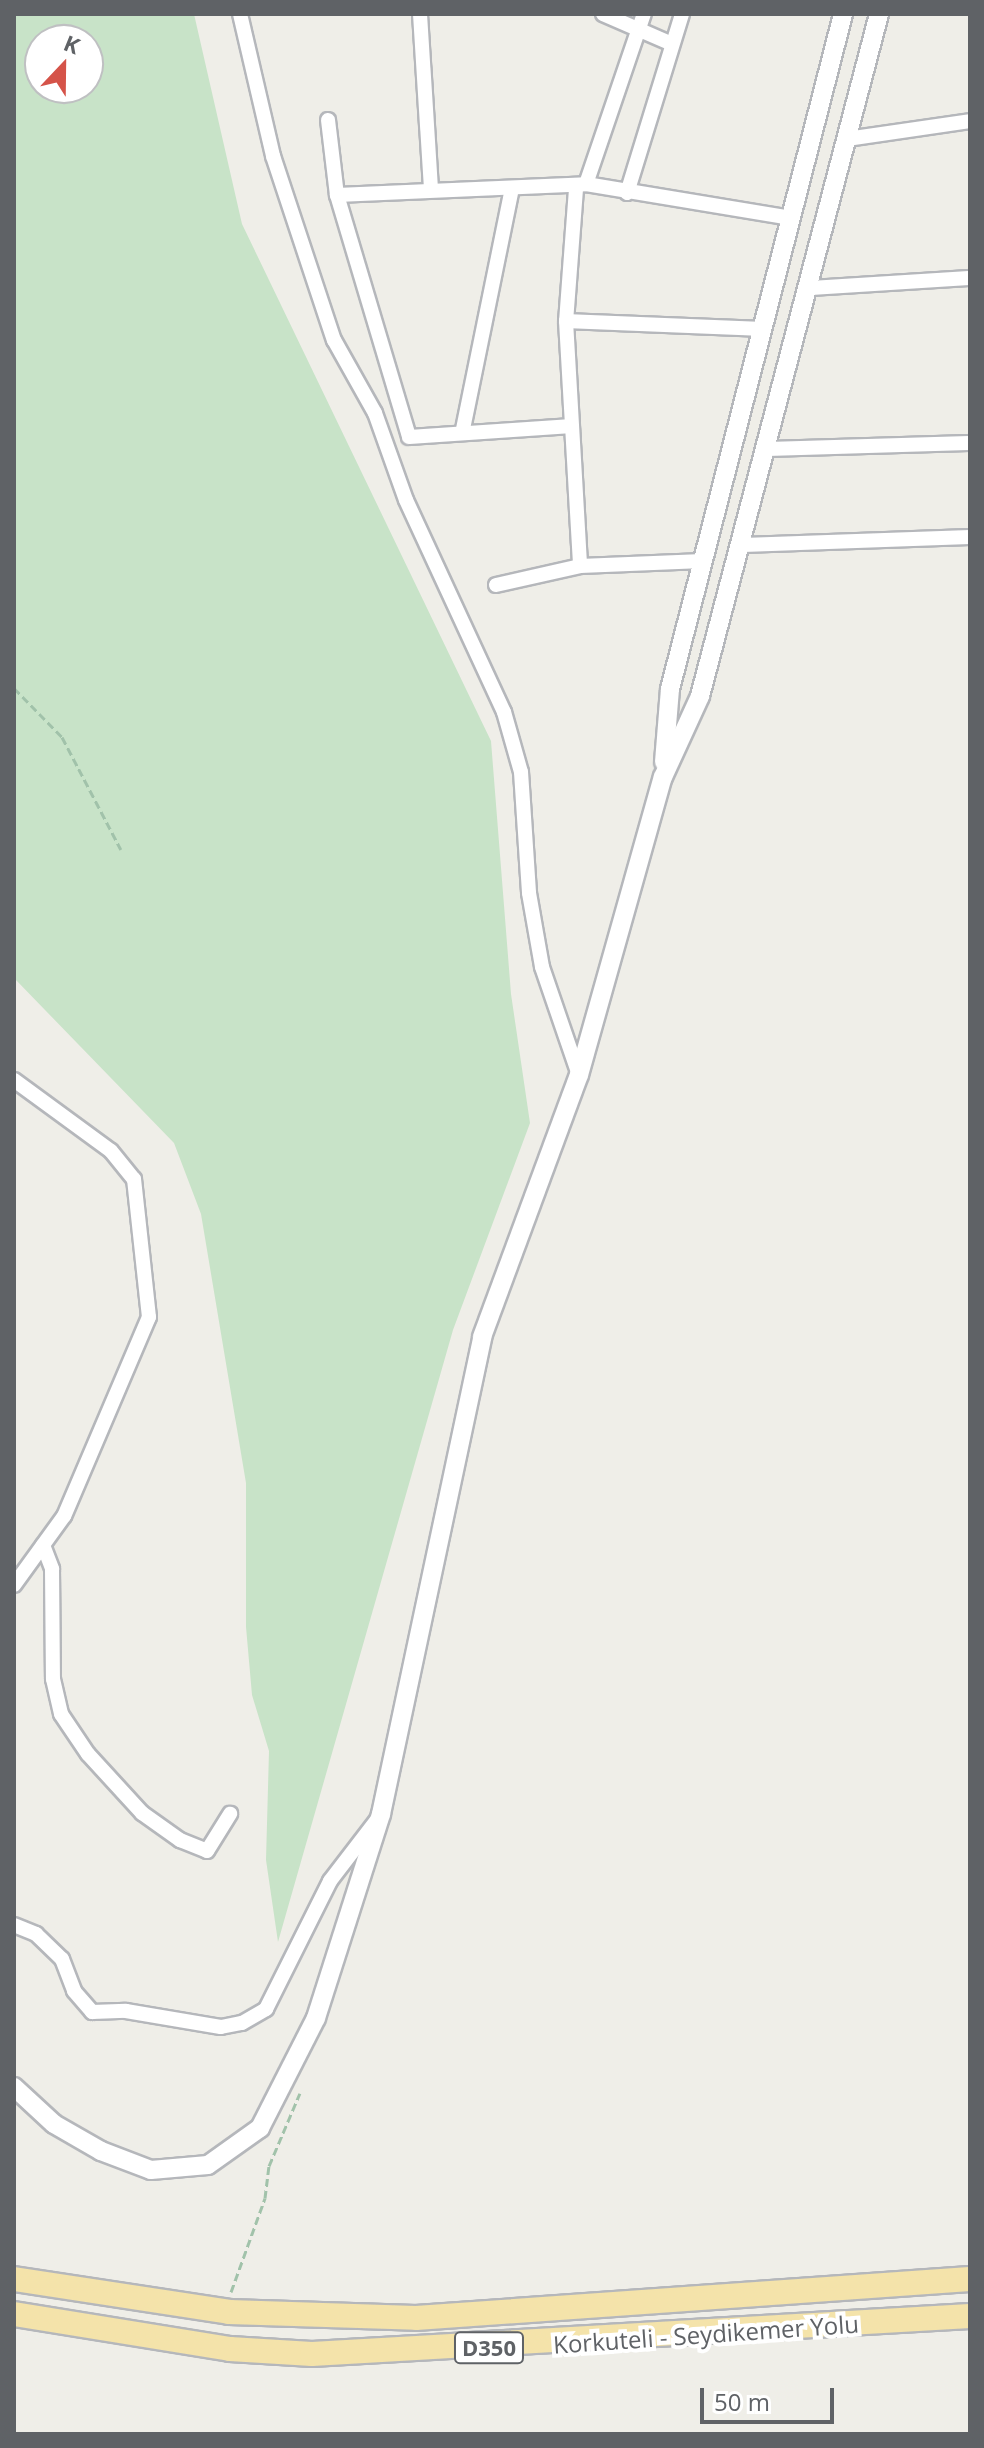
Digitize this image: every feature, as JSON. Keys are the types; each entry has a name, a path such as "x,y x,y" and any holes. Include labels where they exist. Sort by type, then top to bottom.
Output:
{"highway":[{"name":"Korkuteli - Seydikemer Yolu","path":"14,2279 229,2312 416,2318 970,2279"},
{"name":"Korkuteli - Seydikemer Yolu","path":"14,2314 230,2349 312,2354 970,2316"}],"street":[{"path":"240,14 273,156 334,340 375,413 406,500 504,712 521,772 529,893 542,967 579,1075"},
{"path":"420,14 431,190"},
{"path":"603,14 672,44"},
{"path":"580,566 569,426 566,321 581,187 644,14"},
{"path":"627,193 682,14"},
{"path":"663,777 670,689 843,14"},
{"path":"14,2087 54,2124 151,2170 208,2165 260,2128 292,2071 316,2018 381,1814 482,1337 579,1075 663,777 700,696 743,545 879,14"},
{"path":"328,120 337,195 409,437 463,429 569,426"},
{"path":"847,139 970,121"},
{"path":"337,195 581,187 791,218"},
{"path":"463,429 512,189"},
{"path":"810,288 970,278"},
{"path":"566,321 763,329"},
{"path":"766,449 970,443"},
{"path":"743,545 970,537"},
{"path":"496,585 580,566 703,561"},
{"path":"14,1080 111,1151 134,1179 149,1317 64,1516 14,1585"},
{"path":"43,1545 52,1569 53,1679 61,1714 88,1754 142,1813 180,1840 207,1851 230,1814"},
{"path":"14,1925 62,1959 74,1991 92,2012 126,2011 221,2027 242,2023 266,2009 330,1881 381,1814"}],"path":[{"path":"14,688 62,737 121,850"},
{"path":"229,2312 269,2166 300,2092 292,2071"}],"green space":[{"path":"14,14 194,14 242,224 491,741 511,994 530,1123 453,1330 278,1942 266,1860 269,1751 252,1695 246,1627 246,1483 201,1214 174,1143 14,978"}]}
